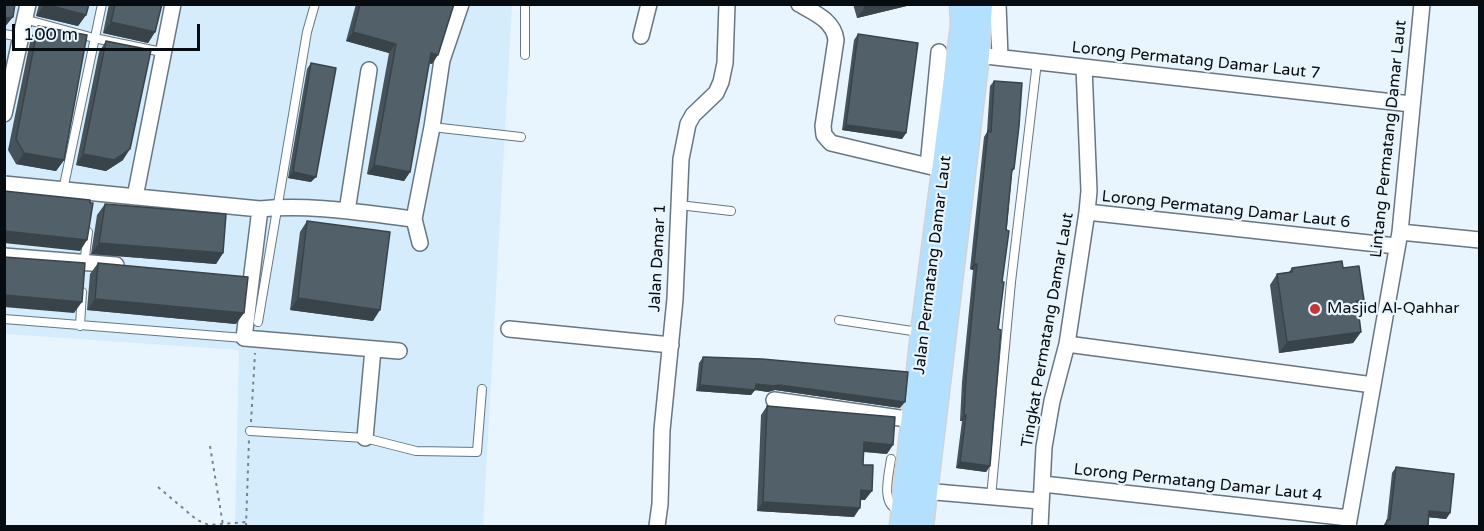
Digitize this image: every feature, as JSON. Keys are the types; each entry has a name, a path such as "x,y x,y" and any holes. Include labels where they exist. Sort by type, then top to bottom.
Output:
{"highway":[{"name":"Jalan Permatang Damar Laut","path":"909,521 914,420 936,168 963,25 962,4"},
{"name":"Jalan Permatang Damar Laut","path":"909,521 924,491 989,56 980,4"}],"street":[{"path":"135,197 173,4"},
{"path":"420,243 414,219 442,60 461,4"},
{"path":"641,36 649,4"},
{"name":"Jalan Damar 1","path":"657,526 660,504 662,430 671,345 681,159 688,124 693,115 716,93 721,82 725,63 727,4"},
{"path":"800,4 824,20 835,32 836,40 823,126 824,135 831,143 936,168 939,52"},
{"path":"989,56 998,4"},
{"name":"Lintang Permatang Damar Laut","path":"1349,522 1398,239 1422,4"},
{"path":"4,114 26,12"},
{"name":"Lorong Permatang Damar Laut 7","path":"989,56 1411,104"},
{"name":"Tingkat Permatang Damar Laut","path":"1040,526 1044,447 1052,401 1067,344 1087,212 1089,191 1084,67"},
{"path":"347,211 369,70"},
{"path":"4,184 63,190 93,199 135,197 260,208 347,211 414,219"},
{"path":"260,208 244,278 250,339 399,351"},
{"name":"Lorong Permatang Damar Laut 6","path":"1087,212 1398,239 1479,240"},
{"path":"4,256 84,267 132,267"},
{"path":"509,329 671,345"},
{"path":"1067,344 1373,384"},
{"path":"365,438 373,349"},
{"path":"774,400 914,420"},
{"name":"Lorong Permatang Damar Laut 4","path":"1042,484 1349,522"},
{"path":"924,491 1040,501"}],"lane":[{"path":"63,190 102,4"},
{"path":"258,322 307,32 315,4"},
{"path":"525,4 525,55"},
{"path":"26,12 94,38 162,52"},
{"path":"4,34 21,37"},
{"path":"991,497 1011,282 1037,62"},
{"path":"432,127 521,137"},
{"path":"679,205 731,211"},
{"path":"84,267 89,227"},
{"path":"81,326 83,283"},
{"path":"4,319 250,339"},
{"path":"839,320 923,333"},
{"path":"250,431 365,438 416,451 477,452 482,388"},
{"path":"891,459 888,500 909,521"}],"path":[{"path":"210,446 223,525"},
{"path":"158,487 197,520 209,525 246,522"}],"shaded area":[{"path":"4,5 512,5 483,526 235,526 239,350 5,334"}],"building":[{"path":"4,4 15,4 13,17 4,17"},
{"path":"44,4 89,4 86,15"},
{"path":"115,4 162,4 155,32 111,22"},
{"path":"360,4 454,4 438,55 431,53 410,172 374,165 396,44 353,32"},
{"path":"38,26 87,35 64,160 24,153 16,139"},
{"path":"858,34 918,43 906,133 846,125"},
{"path":"106,41 151,50 130,149 114,160 83,154"},
{"path":"311,63 336,68 316,177 293,172"},
{"path":"994,81 1022,83 1006,230 1009,231 998,329 1001,330 990,466 960,462 966,415 964,415 966,377 977,264 974,264 988,131 991,132"},
{"path":"4,191 90,200 90,203 93,203 87,240 4,231"},
{"path":"105,204 226,214 223,253 99,243"},
{"path":"307,221 390,232 380,310 298,298"},
{"path":"4,257 85,263 82,302 4,295"},
{"path":"1342,261 1343,268 1359,266 1364,300 1357,301 1361,332 1287,342 1277,274 1292,272 1292,268"},
{"path":"98,263 248,277 244,313 95,299"},
{"path":"703,357 762,359 908,372 905,402 779,385 756,384 755,390 700,385"},
{"path":"767,406 895,417 893,445 864,442 863,465 873,465 872,491 861,490 860,508 763,502"},
{"path":"1396,467 1454,474 1450,513 1429,511 1428,526 1386,526 1387,520 1390,520"}],"place":[{"name":"Masjid Al-Qahhar","path":"1315,309"}]}
